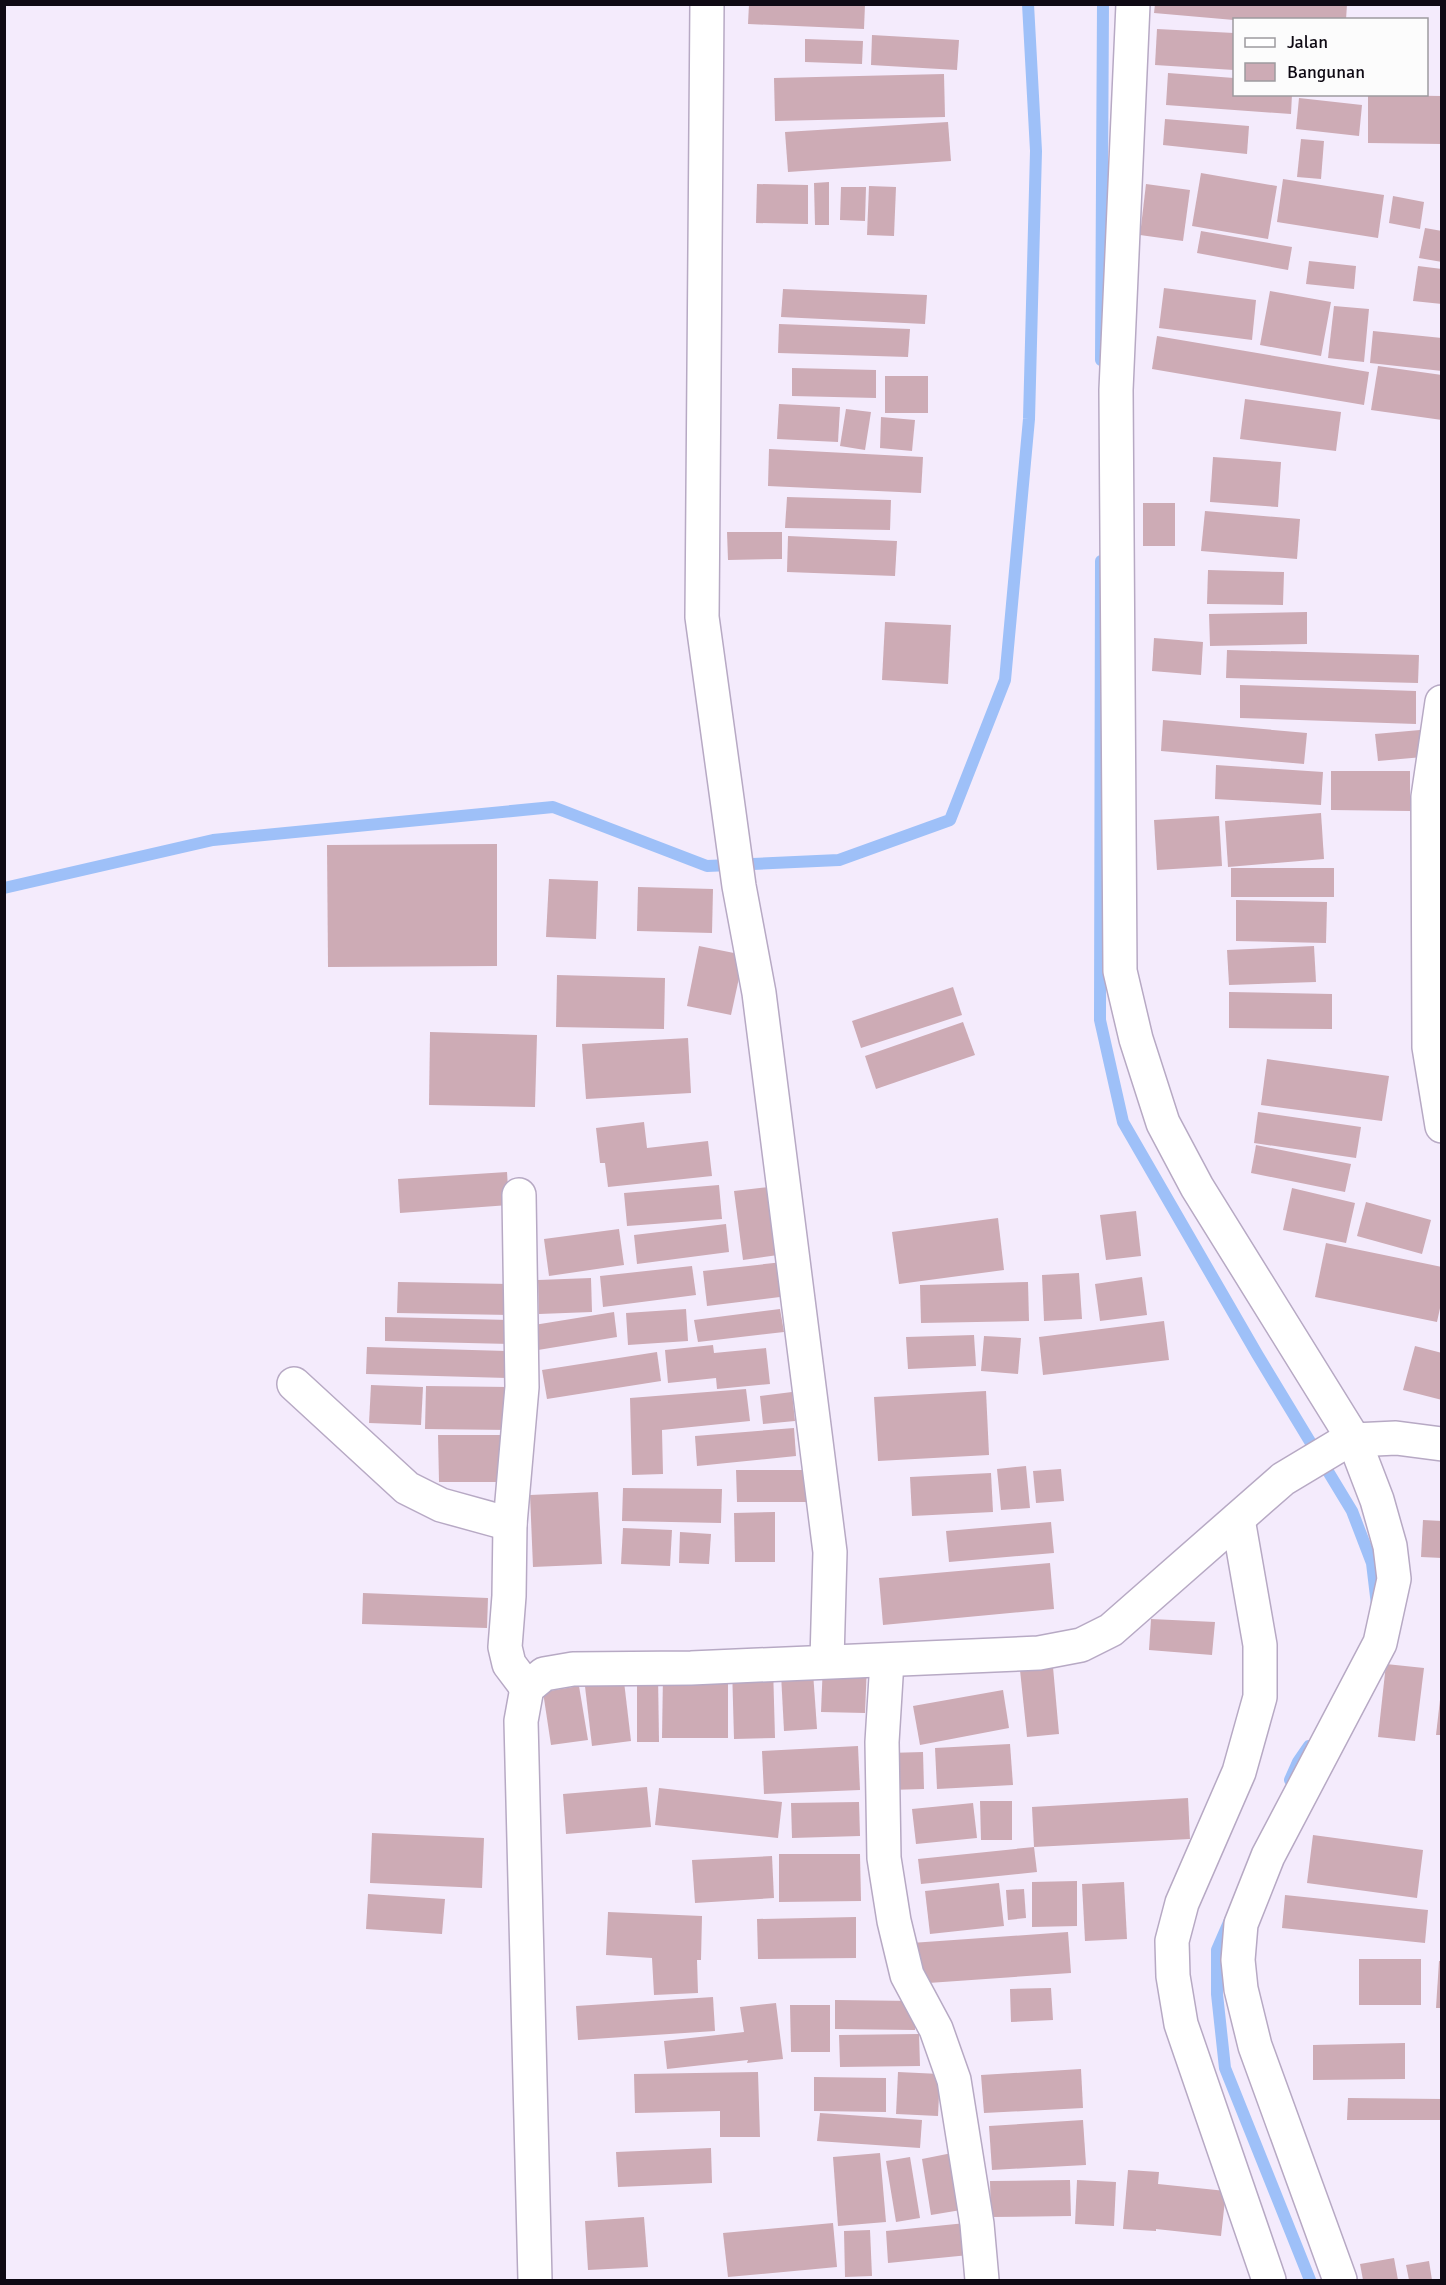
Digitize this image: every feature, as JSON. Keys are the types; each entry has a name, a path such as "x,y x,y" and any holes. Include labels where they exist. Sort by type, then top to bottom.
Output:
{"street":[{"path":"707,4 702,617 737,872 759,993 830,1552 827,1660"},
{"path":"1133,4 1116,390 1120,971 1136,1039 1163,1123 1197,1187 1377,1500 1390,1546 1394,1579 1380,1643 1268,1856 1241,1924 1238,1960 1241,1989 1255,2046 1340,2280"},
{"path":"1442,702 1428,809 1429,1047 1442,1126"},
{"path":"519,1195 522,1387 510,1524 509,1596 505,1647 509,1664 527,1688"},
{"path":"294,1384 406,1488 441,1505 510,1524"},
{"path":"535,2280 520,1721 527,1688 544,1674 573,1669 691,1668 827,1660 887,1661 1039,1653 1081,1645 1111,1630 1283,1479 1346,1443 1396,1438 1442,1444"},
{"path":"1238,1519 1260,1645 1260,1697 1239,1772 1182,1903 1172,1941 1173,1976 1181,2024 1269,2280"},
{"path":"887,1661 882,1742 884,1857 894,1921 907,1975 936,2029 954,2080 977,2224 982,2280"}],"building":[{"path":"749,4 865,4 864,29 748,24"},
{"path":"1155,4 1347,4 1346,18 1233,18 1233,20 1154,13"},
{"path":"1157,29 1233,33 1233,70 1155,65"},
{"path":"872,35 959,40 957,70 871,65"},
{"path":"805,39 863,41 862,64 805,62"},
{"path":"1168,73 1233,78 1233,96 1292,96 1291,114 1166,105"},
{"path":"944,74 945,117 775,121 774,78"},
{"path":"1368,96 1442,96 1442,144 1368,143"},
{"path":"1299,98 1362,105 1359,136 1296,129"},
{"path":"1165,119 1249,126 1247,154 1163,145"},
{"path":"948,122 951,161 788,172 785,132"},
{"path":"1301,139 1324,141 1321,179 1297,177"},
{"path":"1201,173 1277,186 1268,239 1192,226"},
{"path":"1283,179 1384,195 1378,238 1277,222"},
{"path":"829,182 829,225 815,225 814,183"},
{"path":"757,184 808,185 808,224 756,223"},
{"path":"1146,184 1190,190 1183,241 1140,235"},
{"path":"869,186 896,187 894,236 867,235"},
{"path":"841,187 866,187 865,221 840,220"},
{"path":"1393,196 1424,202 1420,229 1389,223"},
{"path":"1425,228 1442,231 1442,262 1419,258"},
{"path":"1201,231 1292,247 1288,270 1197,253"},
{"path":"1309,261 1356,266 1354,289 1306,284"},
{"path":"1418,266 1442,269 1442,304 1413,301"},
{"path":"1164,288 1256,300 1252,340 1159,328"},
{"path":"783,289 927,295 925,324 781,317"},
{"path":"1270,291 1331,302 1321,356 1260,345"},
{"path":"1334,306 1369,309 1364,362 1328,358"},
{"path":"779,324 910,329 908,357 778,353"},
{"path":"1373,331 1442,338 1442,371 1370,363"},
{"path":"1157,336 1369,372 1364,405 1152,369"},
{"path":"1378,366 1442,375 1442,420 1371,410"},
{"path":"792,368 876,370 876,398 792,396"},
{"path":"885,376 928,376 928,413 885,413"},
{"path":"1245,399 1341,412 1336,451 1240,439"},
{"path":"779,404 840,407 838,442 777,439"},
{"path":"846,409 871,412 865,450 840,446"},
{"path":"881,417 915,420 912,451 880,448"},
{"path":"769,449 923,457 921,493 768,486"},
{"path":"1213,457 1281,462 1278,507 1210,502"},
{"path":"787,497 891,500 890,530 785,528"},
{"path":"1143,503 1175,503 1175,546 1143,546"},
{"path":"1205,511 1300,519 1297,559 1201,551"},
{"path":"727,532 782,532 782,559 728,560"},
{"path":"788,536 897,541 895,576 787,572"},
{"path":"1208,570 1284,572 1283,605 1207,604"},
{"path":"1307,612 1307,644 1210,646 1209,614"},
{"path":"885,622 951,625 948,684 882,680"},
{"path":"1154,638 1203,642 1201,675 1152,671"},
{"path":"1227,650 1419,655 1418,683 1226,678"},
{"path":"1240,685 1416,691 1416,724 1240,718"},
{"path":"1163,720 1307,733 1304,764 1161,751"},
{"path":"1420,730 1423,757 1378,761 1375,734"},
{"path":"1216,765 1323,772 1321,805 1215,799"},
{"path":"1331,771 1410,771 1410,811 1331,810"},
{"path":"1321,813 1324,859 1228,867 1225,821"},
{"path":"1219,816 1222,866 1157,870 1154,820"},
{"path":"497,844 497,966 328,967 327,845"},
{"path":"1231,868 1334,868 1334,897 1231,897"},
{"path":"549,879 598,881 596,939 546,937"},
{"path":"638,887 713,889 712,933 637,931"},
{"path":"1236,900 1327,902 1326,943 1236,941"},
{"path":"699,946 744,955 731,1015 687,1006"},
{"path":"1314,946 1316,982 1229,985 1227,950"},
{"path":"557,975 665,978 664,1029 556,1027"},
{"path":"953,987 962,1015 861,1048 852,1021"},
{"path":"1229,992 1332,994 1332,1029 1229,1028"},
{"path":"963,1022 975,1055 876,1089 865,1056"},
{"path":"430,1032 537,1035 535,1107 429,1105"},
{"path":"688,1038 691,1093 586,1099 582,1044"},
{"path":"1267,1059 1389,1076 1382,1121 1261,1105"},
{"path":"1258,1112 1361,1127 1356,1158 1254,1143"},
{"path":"644,1122 647,1148 708,1141 712,1176 608,1187 605,1163 600,1163 596,1128"},
{"path":"1256,1145 1351,1164 1345,1192 1251,1173"},
{"path":"507,1172 509,1205 400,1213 398,1179"},
{"path":"719,1185 722,1219 627,1226 624,1193"},
{"path":"769,1187 778,1255 743,1260 734,1191"},
{"path":"1292,1188 1355,1203 1346,1243 1283,1230"},
{"path":"1366,1202 1431,1220 1422,1254 1357,1236"},
{"path":"1136,1211 1141,1256 1106,1260 1100,1215"},
{"path":"998,1218 1004,1270 899,1284 892,1232"},
{"path":"726,1224 729,1252 637,1264 634,1235"},
{"path":"619,1229 624,1265 549,1276 544,1239"},
{"path":"1326,1243 1442,1267 1442,1299 1437,1322 1315,1297"},
{"path":"783,1262 788,1296 707,1306 703,1271"},
{"path":"692,1266 696,1295 603,1307 600,1276"},
{"path":"1079,1273 1082,1319 1044,1321 1042,1275"},
{"path":"1142,1277 1147,1315 1100,1321 1095,1284"},
{"path":"591,1278 592,1312 539,1314 538,1280"},
{"path":"398,1282 512,1284 511,1315 397,1313"},
{"path":"1028,1282 1029,1321 921,1323 920,1285"},
{"path":"686,1309 688,1341 628,1345 626,1313"},
{"path":"780,1309 784,1332 698,1342 694,1320"},
{"path":"614,1312 617,1337 538,1350 534,1325"},
{"path":"385,1317 510,1320 510,1344 385,1341"},
{"path":"1164,1321 1169,1360 1043,1375 1039,1337"},
{"path":"974,1335 976,1366 908,1369 906,1337"},
{"path":"984,1336 1021,1338 1018,1374 981,1371"},
{"path":"713,1345 714,1353 766,1348 770,1384 717,1389 716,1378 668,1383 665,1350"},
{"path":"1415,1346 1442,1353 1442,1400 1403,1390"},
{"path":"367,1347 507,1351 507,1378 366,1374"},
{"path":"657,1352 661,1381 547,1399 542,1370"},
{"path":"371,1385 423,1387 421,1425 369,1423"},
{"path":"426,1386 515,1387 515,1430 425,1429"},
{"path":"746,1389 750,1421 662,1430 663,1474 632,1475 630,1398"},
{"path":"986,1391 989,1455 878,1461 874,1397"},
{"path":"792,1392 795,1421 763,1424 760,1396"},
{"path":"794,1428 796,1456 697,1466 695,1436"},
{"path":"438,1435 502,1435 502,1482 439,1482"},
{"path":"1026,1466 1030,1508 1001,1510 997,1469"},
{"path":"1061,1469 1064,1501 1036,1503 1033,1471"},
{"path":"736,1470 806,1470 807,1502 737,1502"},
{"path":"991,1473 993,1512 912,1516 910,1477"},
{"path":"623,1488 722,1489 721,1523 622,1521"},
{"path":"598,1492 602,1564 533,1567 530,1495"},
{"path":"775,1512 775,1562 735,1562 734,1513"},
{"path":"1423,1520 1442,1521 1442,1558 1421,1557"},
{"path":"1051,1522 1054,1553 949,1562 946,1531"},
{"path":"623,1528 672,1530 670,1566 621,1564"},
{"path":"680,1532 711,1534 709,1564 679,1563"},
{"path":"1050,1563 1054,1609 883,1625 879,1578"},
{"path":"363,1593 488,1598 487,1628 362,1624"},
{"path":"1151,1619 1215,1622 1212,1655 1149,1650"},
{"path":"823,1663 867,1665 865,1713 821,1712"},
{"path":"1386,1664 1424,1668 1415,1741 1378,1737"},
{"path":"773,1666 775,1738 734,1739 732,1667"},
{"path":"1053,1667 1059,1734 1027,1737 1020,1670"},
{"path":"813,1672 817,1729 784,1731 781,1674"},
{"path":"623,1673 631,1741 592,1746 584,1678"},
{"path":"637,1674 658,1674 659,1742 637,1742"},
{"path":"663,1674 728,1675 728,1738 662,1738"},
{"path":"579,1686 588,1740 551,1745 543,1692"},
{"path":"1003,1690 1009,1728 920,1745 913,1706"},
{"path":"1440,1700 1442,1700 1442,1735 1436,1735"},
{"path":"1010,1744 1013,1785 937,1789 935,1748"},
{"path":"858,1746 860,1790 764,1794 762,1751"},
{"path":"923,1752 924,1789 889,1790 888,1753"},
{"path":"647,1787 651,1827 566,1834 563,1794"},
{"path":"659,1788 782,1802 778,1838 655,1825"},
{"path":"1188,1798 1190,1839 1034,1847 1032,1807"},
{"path":"980,1801 1012,1801 1012,1840 981,1840"},
{"path":"859,1802 860,1836 792,1838 791,1803"},
{"path":"973,1803 977,1838 916,1844 912,1809"},
{"path":"372,1833 484,1838 482,1888 370,1883"},
{"path":"1313,1835 1423,1850 1417,1898 1307,1883"},
{"path":"1034,1847 1037,1872 921,1884 918,1859"},
{"path":"779,1854 860,1854 861,1901 779,1902"},
{"path":"772,1856 774,1898 695,1903 692,1860"},
{"path":"1077,1881 1077,1926 1032,1927 1032,1882"},
{"path":"1124,1882 1127,1939 1085,1941 1082,1884"},
{"path":"999,1883 1004,1926 930,1934 925,1891"},
{"path":"1024,1889 1026,1918 1008,1920 1006,1890"},
{"path":"368,1894 445,1899 442,1934 366,1929"},
{"path":"1285,1895 1428,1910 1425,1943 1282,1928"},
{"path":"608,1912 702,1916 701,1960 697,1960 698,1993 654,1995 652,1958 606,1955"},
{"path":"856,1917 856,1958 758,1959 757,1919"},
{"path":"1068,1932 1071,1973 914,1984 911,1943"},
{"path":"1359,1959 1421,1959 1421,2005 1359,2005"},
{"path":"1439,1961 1442,1961 1442,2008 1436,2008"},
{"path":"1051,1988 1053,2020 1011,2022 1010,1989"},
{"path":"713,1997 715,2031 578,2040 576,2006"},
{"path":"835,2000 916,2001 915,2030 835,2029"},
{"path":"776,2003 783,2059 747,2063 748,2060 667,2069 664,2041 744,2032 740,2007"},
{"path":"790,2005 830,2005 830,2052 791,2052"},
{"path":"919,2034 920,2066 840,2067 839,2035"},
{"path":"1405,2043 1405,2079 1313,2080 1313,2045"},
{"path":"1081,2069 1083,2108 984,2113 981,2075"},
{"path":"758,2072 760,2137 720,2137 720,2111 635,2113 634,2074"},
{"path":"898,2072 940,2074 938,2116 896,2114"},
{"path":"814,2077 886,2078 886,2112 814,2111"},
{"path":"1348,2098 1442,2099 1442,2120 1347,2120"},
{"path":"820,2113 922,2120 920,2148 817,2141"},
{"path":"1083,2120 1086,2165 992,2170 989,2126"},
{"path":"711,2148 712,2183 618,2187 616,2152"},
{"path":"880,2153 886,2222 838,2226 833,2157"},
{"path":"952,2153 961,2210 931,2215 922,2159"},
{"path":"910,2157 920,2218 896,2222 886,2161"},
{"path":"1128,2170 1159,2172 1158,2184 1226,2191 1221,2236 1156,2229 1156,2231 1123,2229"},
{"path":"1070,2180 1071,2216 991,2217 990,2181"},
{"path":"1077,2180 1116,2182 1114,2226 1075,2224"},
{"path":"644,2217 648,2267 588,2270 585,2221"},
{"path":"833,2223 837,2267 728,2277 723,2233"},
{"path":"966,2223 969,2255 888,2263 886,2231"},
{"path":"870,2230 872,2276 845,2277 844,2231"},
{"path":"1394,2258 1398,2280 1363,2280 1360,2264"},
{"path":"1429,2261 1432,2280 1409,2280 1406,2265"}],"waterway":[{"path":"4,888 213,840 553,807 707,866 839,860 950,820 1005,680 1029,419 1036,151 1028,4"},
{"path":"1101,360 1103,4"},
{"path":"1101,561 1100,1020 1123,1122 1257,1354 1352,1511 1372,1563 1377,1605"},
{"path":"1290,1780 1309,1746"},
{"path":"1230,1920 1217,1950 1217,1994 1225,2068 1310,2280"}]}
